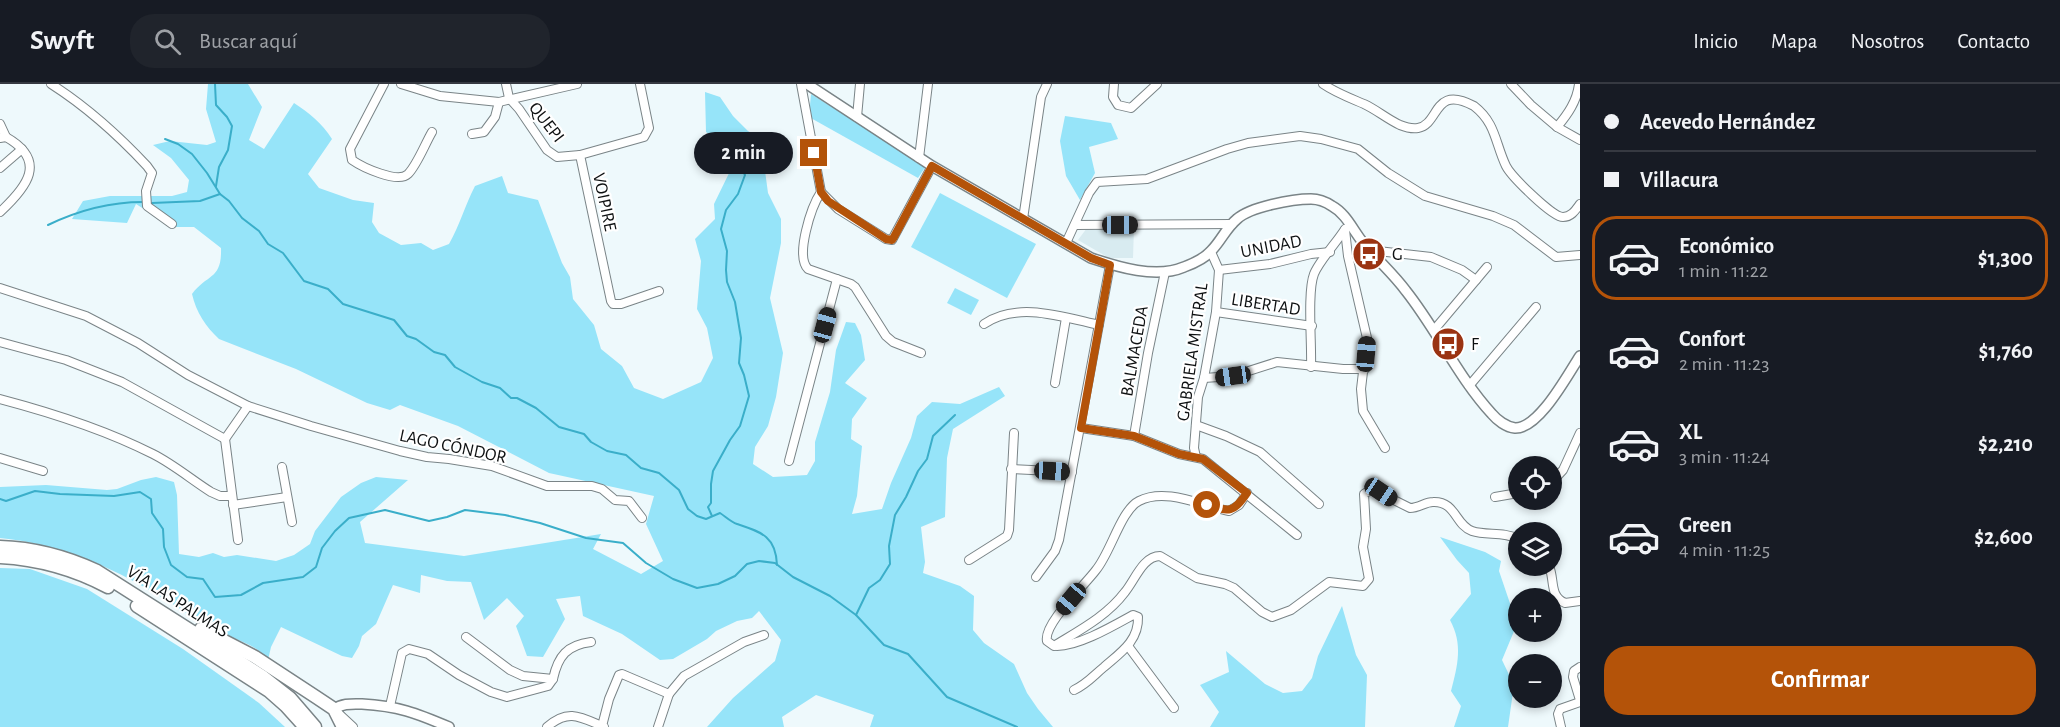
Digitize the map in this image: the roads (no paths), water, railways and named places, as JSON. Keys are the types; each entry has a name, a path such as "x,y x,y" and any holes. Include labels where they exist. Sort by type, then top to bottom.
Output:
{"highway":[{"name":"VÍA LAS PALMAS","path":"0,547 48,554 84,565 138,597 281,690 299,706 315,727"},
{"name":"VÍA LAS PALMAS","path":"0,557 52,564 82,574 110,588 269,692 286,706 305,727"},
{"path":"138,597 255,657 334,709 343,727"}],"street":[{"path":"51,84 103,123 147,166 152,177 146,191 147,206 172,224"},
{"path":"384,84 350,149 352,160 376,173 405,176 411,170 432,132"},
{"path":"401,84 440,96 499,102 578,84"},
{"name":"QUEPI","path":"506,84 509,98 552,154 562,157 580,155"},
{"name":"VOIPIRE","path":"640,84 649,128 644,137 580,155 610,299 613,304 621,304 660,291"},
{"path":"801,84 821,192 838,209 886,239 892,240 932,166"},
{"path":"807,84 932,166 1091,258 1110,265 1165,272 1183,268 1211,252 1232,224 1245,214 1260,208 1311,199 1334,206 1347,226 1392,273 1493,416 1515,428 1528,424 1542,411 1580,356"},
{"path":"857,117 860,84"},
{"path":"919,158 928,84"},
{"path":"1023,219 1041,97 1040,84"},
{"path":"1041,97 1047,84"},
{"path":"1114,84 1113,97 1118,105 1131,108 1157,84"},
{"path":"1323,84 1409,128 1423,126 1438,103 1445,97 1457,97 1474,106 1493,127 1505,165 1514,179 1558,217 1565,218 1572,215 1580,204"},
{"path":"1511,84 1557,127 1580,140"},
{"path":"1557,127 1570,112 1579,84"},
{"path":"472,134 484,132 495,117 499,102"},
{"path":"0,124 3,138 22,149 29,160 31,171 26,184 0,212"},
{"path":"1066,243 1089,193 1097,182 1148,180 1227,148 1300,136 1358,149 1425,196 1493,216 1514,225 1556,257 1580,255"},
{"path":"0,168 22,149"},
{"path":"821,192 814,202 810,217 802,256 803,264 808,269 855,287 886,336 893,342 921,353"},
{"path":"1076,225 1232,224"},
{"path":"1311,366 1310,291 1313,275 1347,226"},
{"path":"1347,226 1348,256 1367,338 1361,389 1363,411 1385,448"},
{"path":"1369,250 1431,257 1462,270 1476,280"},
{"name":"GABRIELA MISTRAL","path":"1196,457 1194,448 1198,397 1204,378 1216,312 1219,270 1211,252"},
{"name":"UNIDAD","path":"1219,270 1270,264 1330,252"},
{"path":"1036,577 1055,551 1066,508 1110,265"},
{"path":"1434,330 1487,267"},
{"name":"BALMACEDA","path":"1134,436 1165,272"},
{"path":"789,461 837,279"},
{"name":"LAGO CÓNDOR","path":"0,288 86,316 138,343 188,375 248,406 400,451 492,466 547,486 592,486 602,489 615,500 628,501 642,518"},
{"path":"1470,386 1536,307"},
{"path":"984,324 995,316 1005,313 1026,312 1099,325"},
{"name":"LIBERTAD","path":"1216,312 1312,326"},
{"path":"1055,383 1066,318"},
{"path":"0,342 66,360 122,382 225,439"},
{"path":"1204,378 1233,376 1277,362 1365,369"},
{"path":"0,399 59,415 103,431 155,454 220,496 233,500 287,497"},
{"path":"238,540 225,439 248,406"},
{"path":"1196,425 1260,452 1319,504"},
{"path":"1081,428 1134,436 1179,454 1196,457 1210,463 1297,535"},
{"path":"969,560 1007,536 1011,514 1014,433"},
{"path":"1562,471 1580,433"},
{"path":"0,458 43,471"},
{"path":"282,467 292,522"},
{"path":"1011,468 1072,472"},
{"path":"1054,645 1109,610 1153,556 1160,556 1197,578 1234,588 1262,612 1272,617 1291,610 1329,582 1363,586 1369,579 1363,548 1364,494 1372,489 1410,508 1418,508 1432,502 1447,506 1455,511 1460,523 1473,531 1508,536"},
{"path":"1074,690 1087,684 1128,646 1139,620 1136,615 1064,646 1054,645 1047,641 1046,636 1101,563 1131,506 1148,498 1167,497 1181,498 1229,510 1239,505 1247,493"},
{"path":"1495,497 1508,495"},
{"path":"1552,576 1556,597 1565,603 1580,601"},
{"path":"658,727 669,694 684,676 744,642 764,634"},
{"path":"466,637 510,670 523,676 553,679"},
{"path":"390,706 402,653 409,649 428,654 459,675 491,692 507,697 548,686 553,679 556,664 566,650 591,642"},
{"path":"1128,646 1174,708"},
{"path":"1561,727 1558,714 1564,707 1580,701 1573,677 1574,671 1580,667"},
{"path":"547,727 564,715 572,715 603,726 609,699 620,675 669,694"},
{"path":"353,727 334,709 344,704 390,706 419,714 449,727"}],"waterway":[{"path":"215,84 216,105 232,126 228,150 219,167 216,186"},
{"path":"165,139 178,144 192,154 220,194 229,201 242,218 259,231 268,244 283,253 304,281 328,289 343,304 394,320 407,336 416,339 434,352 445,355 455,367 482,382 500,388 511,398 517,398 536,408 559,427 584,434 591,442 607,451 626,455 641,468 659,473 679,490 688,509 697,516 706,519 720,513 735,523 760,533 774,547 777,565"},
{"path":"712,516 708,507 711,503 713,471 740,426 749,396 739,363 741,338 735,302 727,282 727,251 721,229 726,210 738,194 745,175 741,167"},
{"path":"152,203 200,201 220,194"},
{"path":"48,225 94,208 143,202"},
{"path":"856,615 869,588 880,580 890,564 889,546 895,515 918,471 927,459 933,436 955,415"},
{"path":"0,499 6,501 35,491 114,496 140,492 151,499 152,513 163,529 164,547 171,565 187,577 203,579 215,597 241,595 263,583 303,577 316,567 322,548 349,518 385,510 429,521 465,510 505,515 540,523 586,538 623,543 646,563 673,579 697,588 718,584 735,576 747,564 759,561 775,563 793,577 830,596 856,615 884,645 908,654 947,697 1017,727"}],"place":[{"name":"G","path":"1369,254"},
{"name":"F","path":"1448,344"}]}
